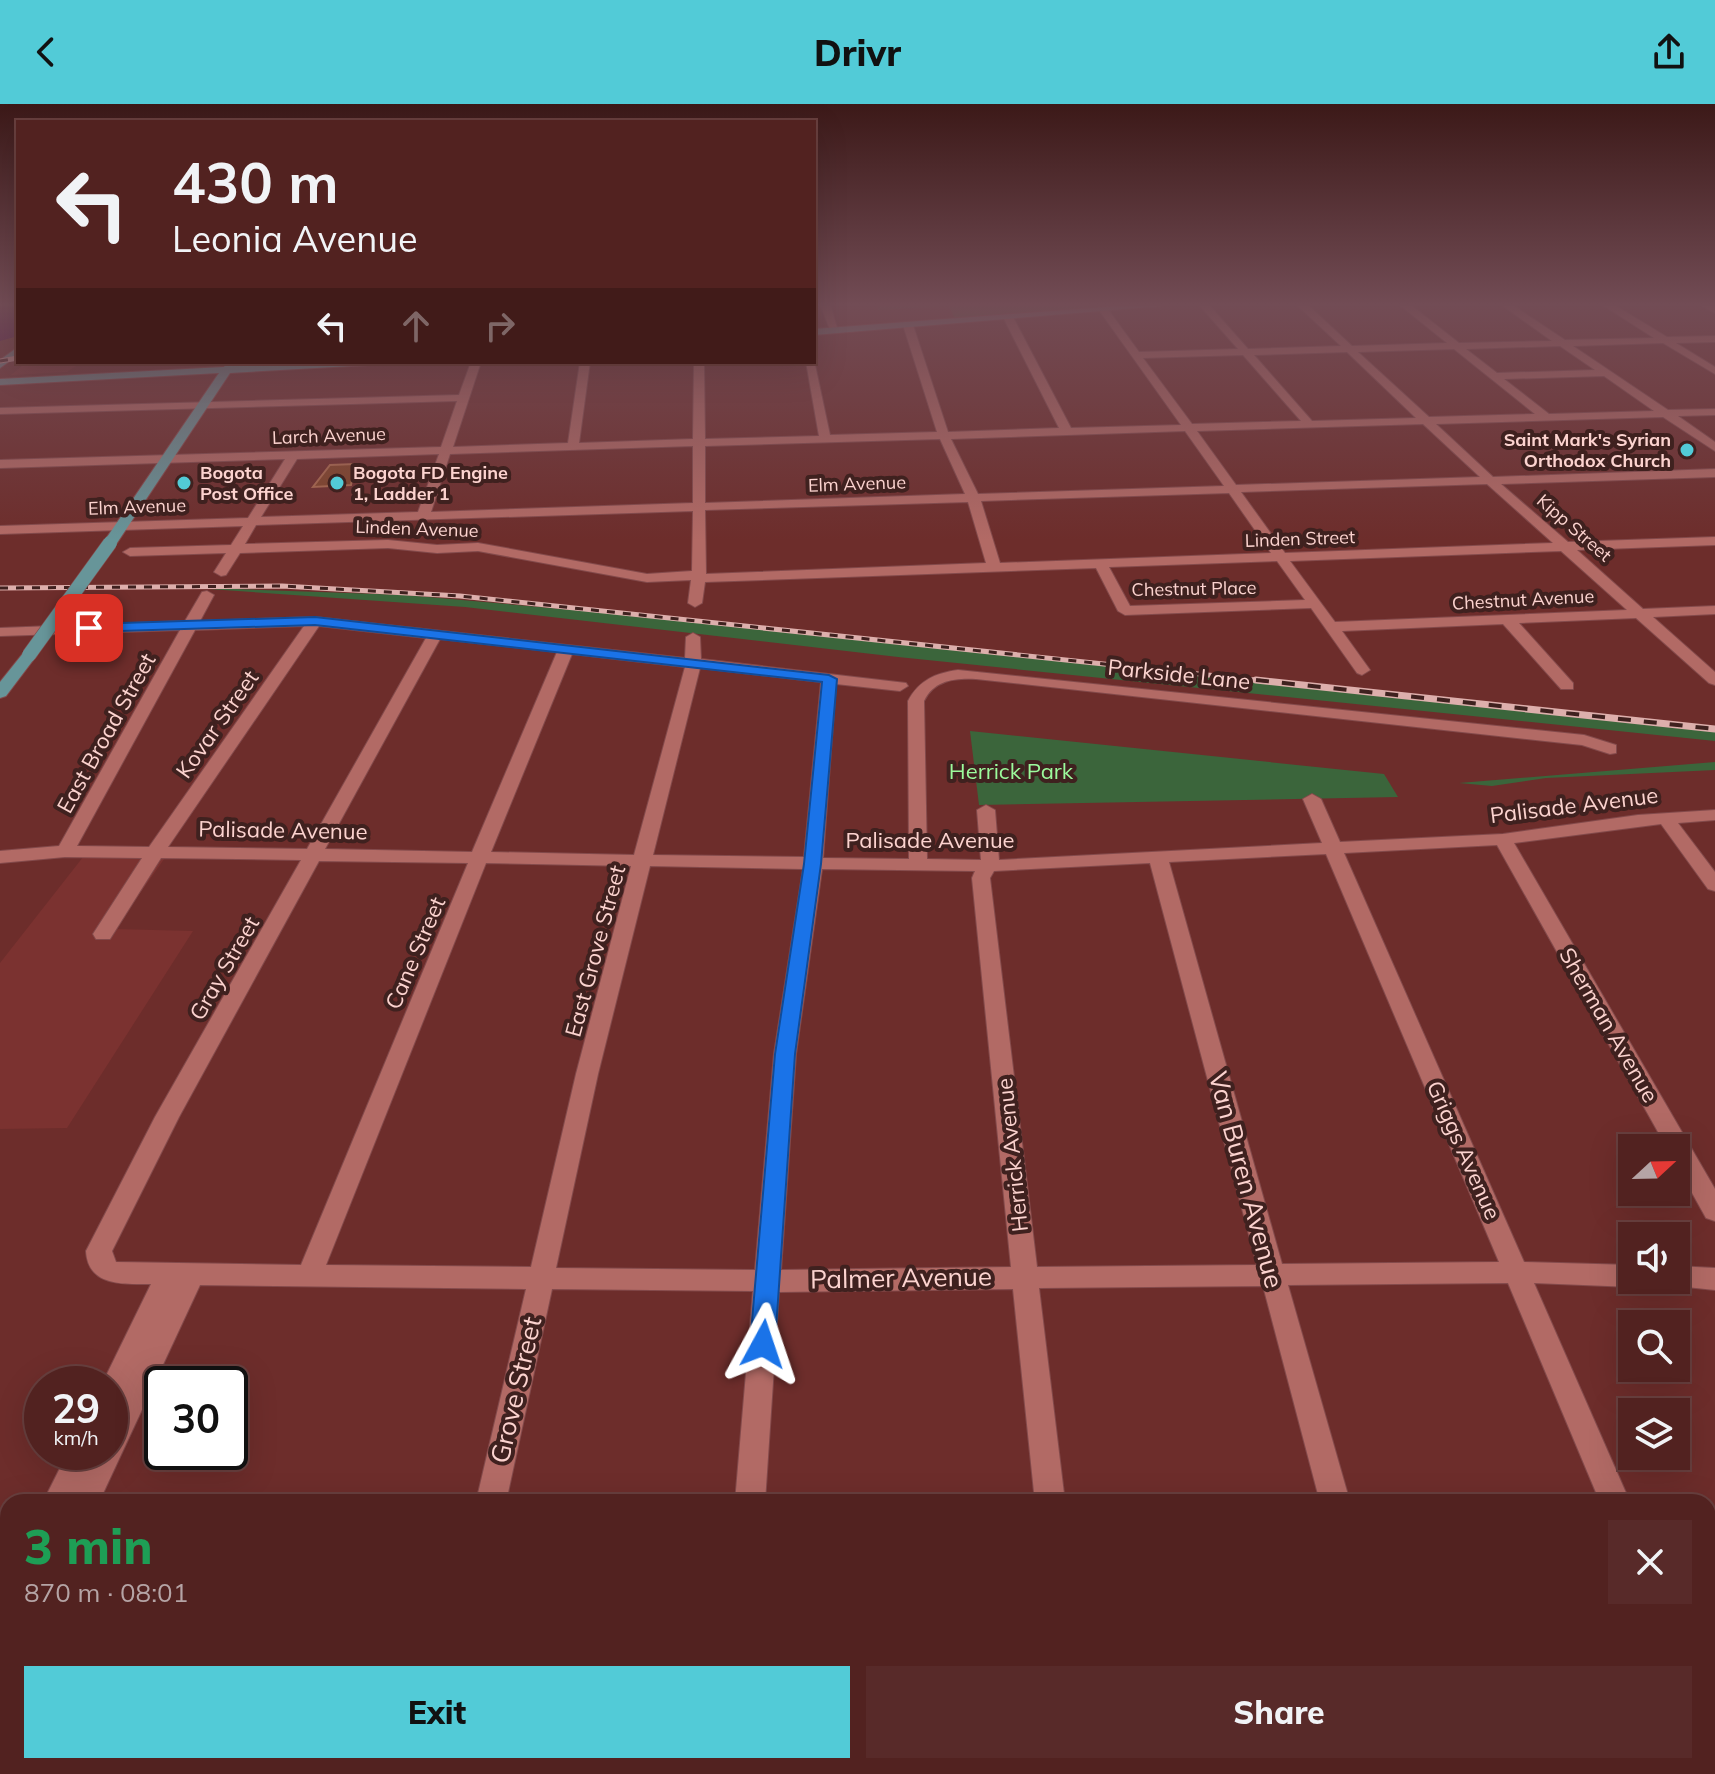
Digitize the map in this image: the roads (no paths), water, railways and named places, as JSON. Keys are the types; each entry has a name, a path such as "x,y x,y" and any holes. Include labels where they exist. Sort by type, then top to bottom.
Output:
{"main road":[{"path":"0,693 110,543 219,384"}],"street":[{"path":"406,547 447,451 467,384"},
{"path":"573,447 582,384"},
{"path":"695,603 699,577 699,384"},
{"path":"815,384 825,439"},
{"path":"927,384 944,436 973,497 995,569"},
{"path":"1042,384 1067,432"},
{"path":"1158,384 1362,670"},
{"path":"1274,384 1310,425"},
{"name":"Kipp Street","path":"1387,384 1715,680"},
{"path":"1505,384 1547,418"},
{"path":"1624,384 1715,447"},
{"path":"0,411 462,398"},
{"name":"Larch Avenue","path":"0,464 1715,412"},
{"path":"221,572 240,547 293,455"},
{"name":"Elm Avenue","path":"0,530 1715,473"},
{"name":"Linden Street","path":"887,573 1715,541"},
{"name":"Linden Avenue","path":"130,552 388,544 478,547 647,578 887,573"},
{"name":"Chestnut Place","path":"1101,565 1125,611 1316,604"},
{"name":"East Broad Street","path":"65,851 207,595"},
{"name":"Chestnut Avenue","path":"1332,627 1715,610"},
{"path":"1507,619 1567,686"},
{"path":"0,632 315,621 900,686"},
{"name":"Kovar Street","path":"103,934 155,852 315,621"},
{"name":"Gray Street","path":"181,1274 115,1273 99,1263 99,1251 167,1117 316,855 436,634"},
{"name":"East Grove Street","path":"541,1278 587,1074 693,664 693,637"},
{"name":"Cane Street","path":"309,1276 380,1095 566,650"},
{"name":"Parkside Lane","path":"918,865 916,701 929,684 954,675 976,674 1584,740 1610,749"},
{"path":"751,1494 785,1054 813,864 829,679"},
{"name":"Griggs Avenue","path":"1312,799 1612,1494"},
{"name":"Herrick Avenue","path":"986,810 991,858 981,878 1049,1494"},
{"name":"Palisade Avenue","path":"0,857 65,851 987,866 1503,839 1665,817 1715,815"},
{"path":"1665,817 1715,885"},
{"name":"Sherman Avenue","path":"1503,839 1715,1211"},
{"name":"Van Buren Avenue","path":"1158,857 1333,1494"},
{"name":"Palmer Avenue","path":"181,1274 768,1281 1271,1273 1517,1272 1618,1276"},
{"path":"127,1366 181,1274"},
{"path":"128,1403 181,1274"},
{"name":"Grove Street","path":"493,1494 541,1278"},
{"path":"1690,1278 1715,1279"},
{"path":"62,1494 74,1470"},
{"path":"88,1494 99,1470"}],"railway":[{"path":"0,588 282,586 460,596 1275,682"},
{"path":"1256,680 1715,729"}],"place":[{"name":"Saint Mark's Syrian Orthodox Church","path":"1687,450"},
{"name":"Bogota Post Office","path":"184,483"},
{"name":"Bogota FD Engine 1, Ladder 1","path":"337,483"}],"park label":[{"name":"Herrick Park","path":"1011,771"}]}
